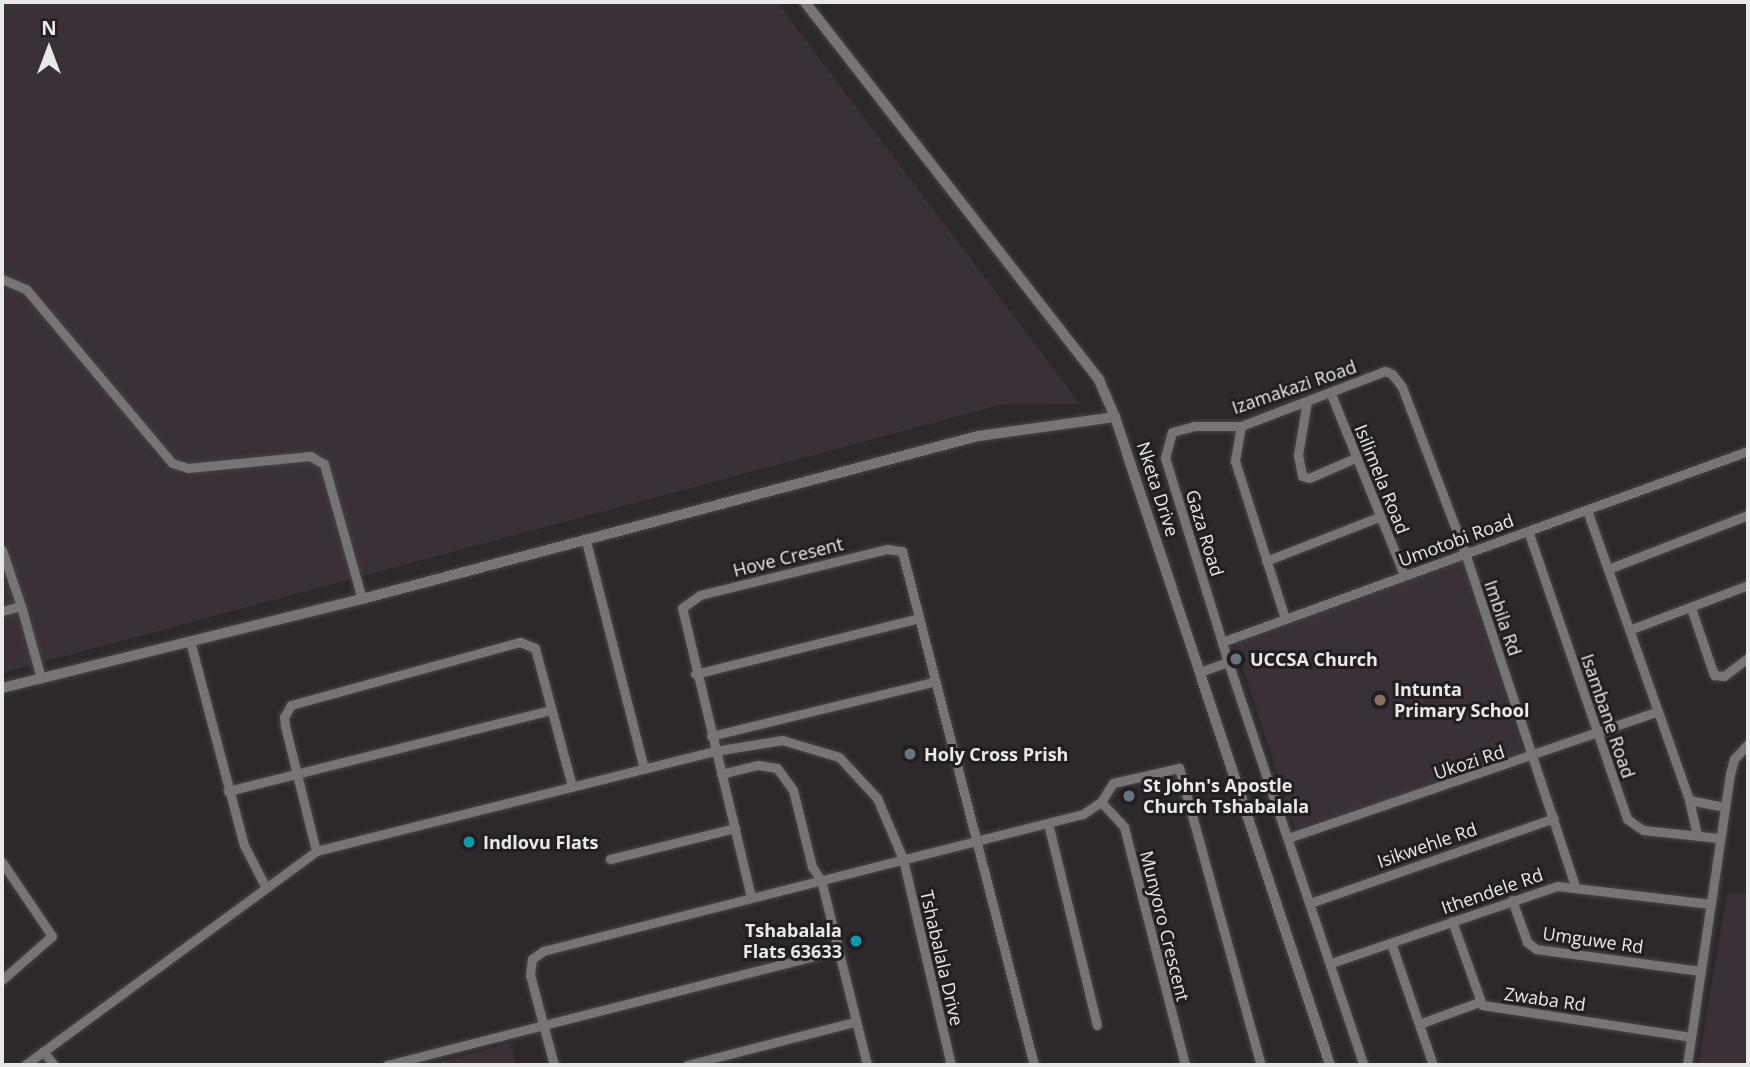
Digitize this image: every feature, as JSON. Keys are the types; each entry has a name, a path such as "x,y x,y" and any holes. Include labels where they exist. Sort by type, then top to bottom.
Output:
{"street":[{"name":"Nketa Drive","path":"805,2 1099,380 1115,417 1330,1065"},
{"path":"2,279 26,289 172,463 188,467 310,456 324,464 362,599"},
{"name":"Izamakazi Road","path":"1172,432 1194,426 1241,426 1331,394 1385,371"},
{"name":"Imbila Rd","path":"1385,371 1402,387 1465,553 1575,885"},
{"name":"Isilimela Road","path":"1331,394 1404,575"},
{"path":"1307,401 1298,455 1302,476 1309,478 1355,458"},
{"path":"2,688 362,599 978,436 1115,417"},
{"path":"1241,426 1235,461 1285,619"},
{"name":"Gaza Road","path":"1172,432 1165,458 1222,642"},
{"name":"Umotobi Road","path":"1222,642 1748,452"},
{"path":"1587,510 1689,800 1697,836"},
{"path":"1608,569 1748,515"},
{"path":"1266,561 1379,517"},
{"name":"Isambane Road","path":"1528,531 1627,820 1643,830 1719,838"},
{"path":"586,541 643,768"},
{"name":"Hove Cresent","path":"751,897 695,674 682,608 700,595 892,548 906,555 933,682 979,841"},
{"path":"2,550 41,678"},
{"path":"1629,629 1748,585"},
{"path":"2,611 21,606"},
{"path":"1691,608 1717,677 1748,658"},
{"path":"695,674 919,618"},
{"path":"190,641 228,791 248,857 265,886"},
{"path":"25,1065 316,851 284,717 298,701 528,642 535,648 572,786"},
{"path":"1222,642 1364,1065"},
{"path":"1200,672 1228,662"},
{"path":"711,736 933,682"},
{"path":"228,791 551,710"},
{"name":"Ukozi Rd","path":"1288,838 1534,757 1658,711"},
{"name":"Tshabalala Drive","path":"316,851 715,751 782,740 839,757 877,798 903,859 951,1065"},
{"path":"1687,1065 1719,838 1734,759 1748,744"},
{"path":"721,774 758,765 776,768 793,790 812,867 821,880 867,1065"},
{"path":"554,1065 530,975 530,963 536,955 751,897 1083,814 1101,802 1113,783 1179,768 1261,1065"},
{"path":"1689,800 1725,807"},
{"name":"Munyoro Crescent","path":"1101,802 1124,827 1185,1065"},
{"name":"Isikwehle Rd","path":"1310,903 1554,818"},
{"path":"1048,822 1097,1025"},
{"path":"610,859 735,828"},
{"path":"979,841 1034,1065"},
{"path":"2,862 52,936 2,980"},
{"name":"Ithendele Rd","path":"1331,963 1512,900 1575,885 1711,904"},
{"name":"Umguwe Rd","path":"1512,900 1527,942 1536,949 1701,971"},
{"name":"Zwaba Rd","path":"1452,921 1479,1002 1691,1037"},
{"path":"1391,943 1433,1065"},
{"path":"387,1065 838,950"},
{"path":"1419,1024 1479,1002"},
{"path":"687,1065 855,1022"},
{"path":"43,1051 54,1065"}],"shaded area":[{"path":"2,2 777,2 1080,404 1000,405 2,673"},
{"name":"Intunta Primary School","path":"1461,559 1525,755 1295,829 1232,633"},
{"path":"1748,893 1748,1065 1698,1065 1727,894"},
{"path":"510,1043 517,1065 428,1065"}],"place":[{"name":"UCCSA Church","path":"1236,659"},
{"name":"Intunta Primary School","path":"1380,700"},
{"name":"Holy Cross Prish","path":"910,754"},
{"name":"St John's Apostle Church Tshabalala","path":"1129,796"},
{"name":"Indlovu Flats","path":"469,842"},
{"name":"Tshabalala Flats 63633","path":"856,941"}]}
